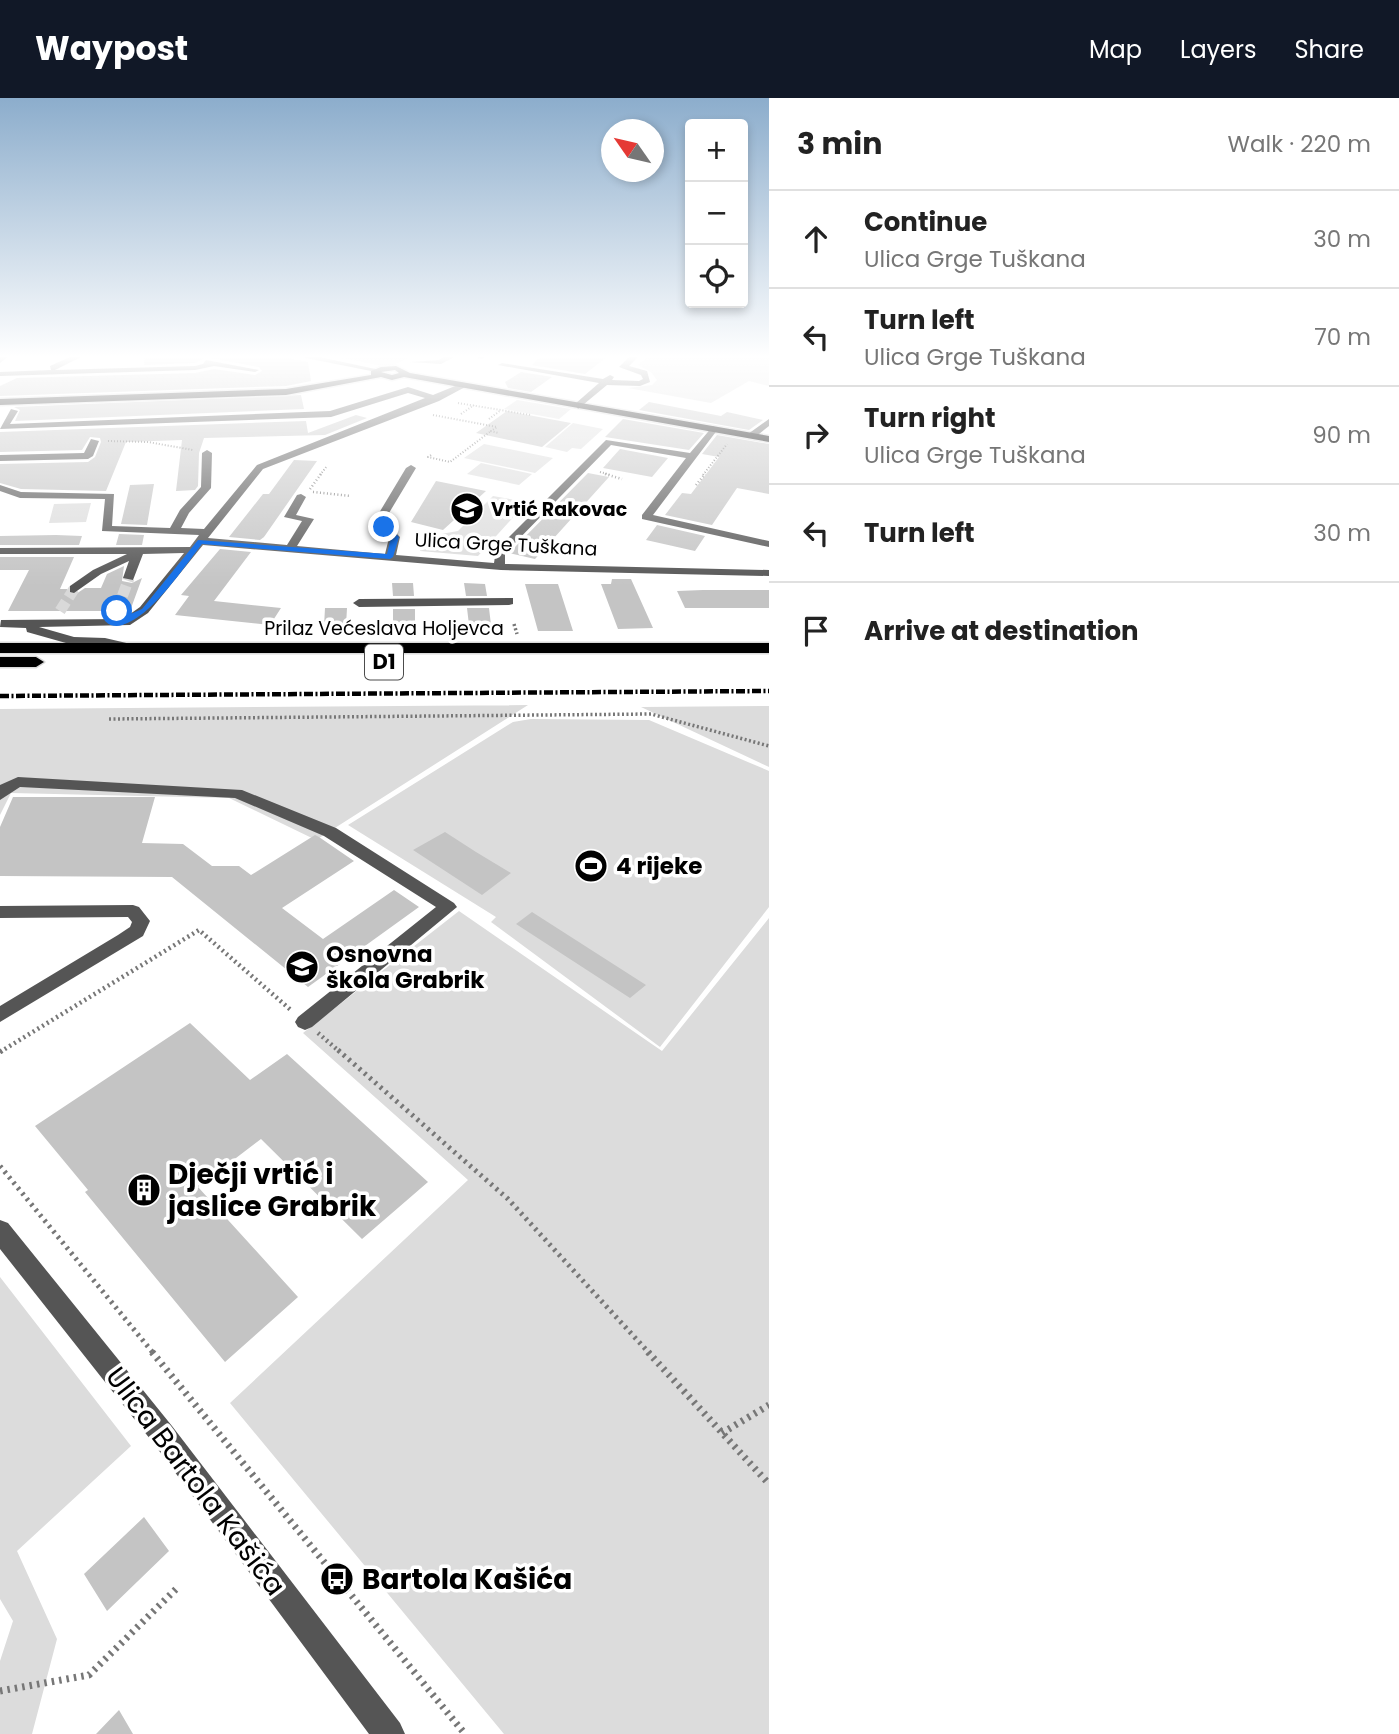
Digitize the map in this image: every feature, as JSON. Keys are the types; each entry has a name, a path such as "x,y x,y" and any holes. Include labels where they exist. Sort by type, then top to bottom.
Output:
{"highway":[{"name":"Prilaz Većeslava Holjevca","path":"0,648 769,648"},
{"name":"Prilaz Većeslava Holjevca","path":"0,662 769,661"}],"main road":[{"path":"732,432 769,439"}],"street":[{"path":"0,624 58,616 114,617 126,622 144,610 260,467 350,432"},
{"path":"710,432 646,517 769,544"},
{"path":"751,436 756,432"},
{"path":"0,458 88,456 94,441"},
{"path":"501,567 498,559 500,552 609,442 692,456"},
{"path":"175,529 184,512 206,488 207,453"},
{"path":"390,557 395,537 384,527 381,518 411,468"},
{"name":"Ulica Grge Tuškana","path":"0,488 20,495 110,496 106,529 175,529 200,541"},
{"path":"290,549 309,519 289,517 301,497"},
{"name":"Ulica Grge Tuškana","path":"0,551 138,552 200,541 501,567 769,573"},
{"path":"129,578 138,552"},
{"path":"74,589 97,572 138,552"},
{"path":"359,603 509,601"},
{"path":"0,624 46,632 74,641 105,642 130,648"},
{"path":"0,795 18,782 237,793 330,832 448,906 305,1022"},
{"path":"0,912 133,911 141,921 137,931 124,940 0,1016"},
{"name":"Ulica Bartola Kašića","path":"0,1231 163,1435 389,1734"}],"path":[{"path":"431,455 428,457 450,461 489,432"},
{"path":"696,485 736,433"},
{"path":"148,442 207,453"},
{"path":"327,466 308,491 351,496"},
{"path":"583,468 622,479"},
{"path":"514,624 517,635"},
{"path":"109,719 650,714 769,746"},
{"path":"0,1052 198,930 508,1199 769,1485"},
{"path":"0,1166 466,1734"},
{"path":"722,1433 769,1405"},
{"path":"0,1691 89,1675 178,1587"}],"shaded area":[{"path":"562,432 599,432 581,449 572,448 567,452 545,447"},
{"path":"484,444 553,458 535,473 464,458"},
{"path":"481,463 532,474 519,485 467,474"},
{"path":"493,496 527,502 478,556 420,551 424,537 458,531"},
{"path":"91,503 86,522 49,523 54,504"},
{"path":"528,705 316,840 229,798 11,793 0,815 0,709"},
{"path":"769,706 769,767 641,707"},
{"name":"4 rijeke","path":"531,719 649,720 769,771 769,907 660,1047 491,922 496,917 348,825 513,722"},
{"path":"459,911 662,1051 769,918 769,1734 504,1734 230,1403 468,1180 303,1033"},
{"path":"0,1277 131,1446 17,1551 57,1639 32,1734 0,1734 0,1661 13,1621 0,1599"}],"building":[{"path":"0,432 332,432 325,435 204,438 199,453 198,486 195,490 176,491 182,440 126,442 106,491 21,489 0,483 0,464 88,462 95,457 101,442 100,438 90,437 82,450 0,452"},
{"path":"477,432 560,432 542,447"},
{"path":"610,432 704,433 689,450 605,437"},
{"path":"717,435 769,444 769,494 737,488 712,525 665,515 682,493 691,494 719,457 702,454"},
{"path":"620,449 668,458 652,477 603,468"},
{"path":"294,460 317,461 264,537 260,540 229,537 263,494 269,494"},
{"path":"588,473 609,477 535,559 509,553"},
{"path":"436,481 486,491 443,530 411,522"},
{"path":"154,484 147,525 121,524 130,485"},
{"path":"657,525 705,536 695,551 646,540"},
{"path":"119,534 144,535 142,545 116,545"},
{"path":"0,536 82,536 79,545 0,545"},
{"path":"220,549 251,552 214,601 281,608 270,625 175,615 189,596 181,595"},
{"path":"0,557 74,557 60,589 67,589 68,594 73,596 85,588 101,588 107,574 124,566 122,581 132,583 142,578 130,611 8,611 29,570 0,570"},
{"path":"612,579 631,579 653,628 618,629 601,584 611,584"},
{"path":"392,583 413,583 414,596 393,596"},
{"path":"464,583 485,584 487,596 466,596"},
{"path":"525,584 558,584 573,631 538,631"},
{"path":"769,590 769,608 685,608 677,591"},
{"path":"325,608 347,608 346,626 324,626"},
{"path":"467,608 489,608 491,625 469,625"},
{"path":"393,609 415,609 415,627 393,627"},
{"path":"13,797 155,797 142,843 183,844 212,866 239,866 251,875 315,835 354,861 282,908 323,939 394,890 419,907 308,987 172,877 0,876 0,827"},
{"path":"445,832 511,873 482,895 413,850"},
{"path":"532,912 646,985 630,998 516,924"},
{"name":"Dječji vrtić i jaslice Grabrik","path":"190,1023 250,1080 287,1054 428,1182 362,1239 261,1139 198,1187 298,1297 225,1362 85,1192 88,1190 35,1126"},
{"path":"144,1517 169,1551 107,1611 84,1574"},
{"path":"119,1710 133,1734 96,1734"}],"tunnel":[{"path":"117,611 129,578"},
{"path":"60,611 74,589"}],"railway":[{"path":"0,696 769,691"}],"place":[{"name":"Vrtić Rakovac","path":"467,509"},
{"name":"4 rijeke","path":"591,866"},
{"name":"Osnovna škola Grabrik","path":"302,967"},
{"name":"Dječji vrtić i jaslice Grabrik","path":"144,1190"},
{"name":"Bartola Kašića","path":"337,1579"}],"route":[{"path":"117,611 112,623 126,622 139,615 200,541 390,557 395,537 384,527"}]}
